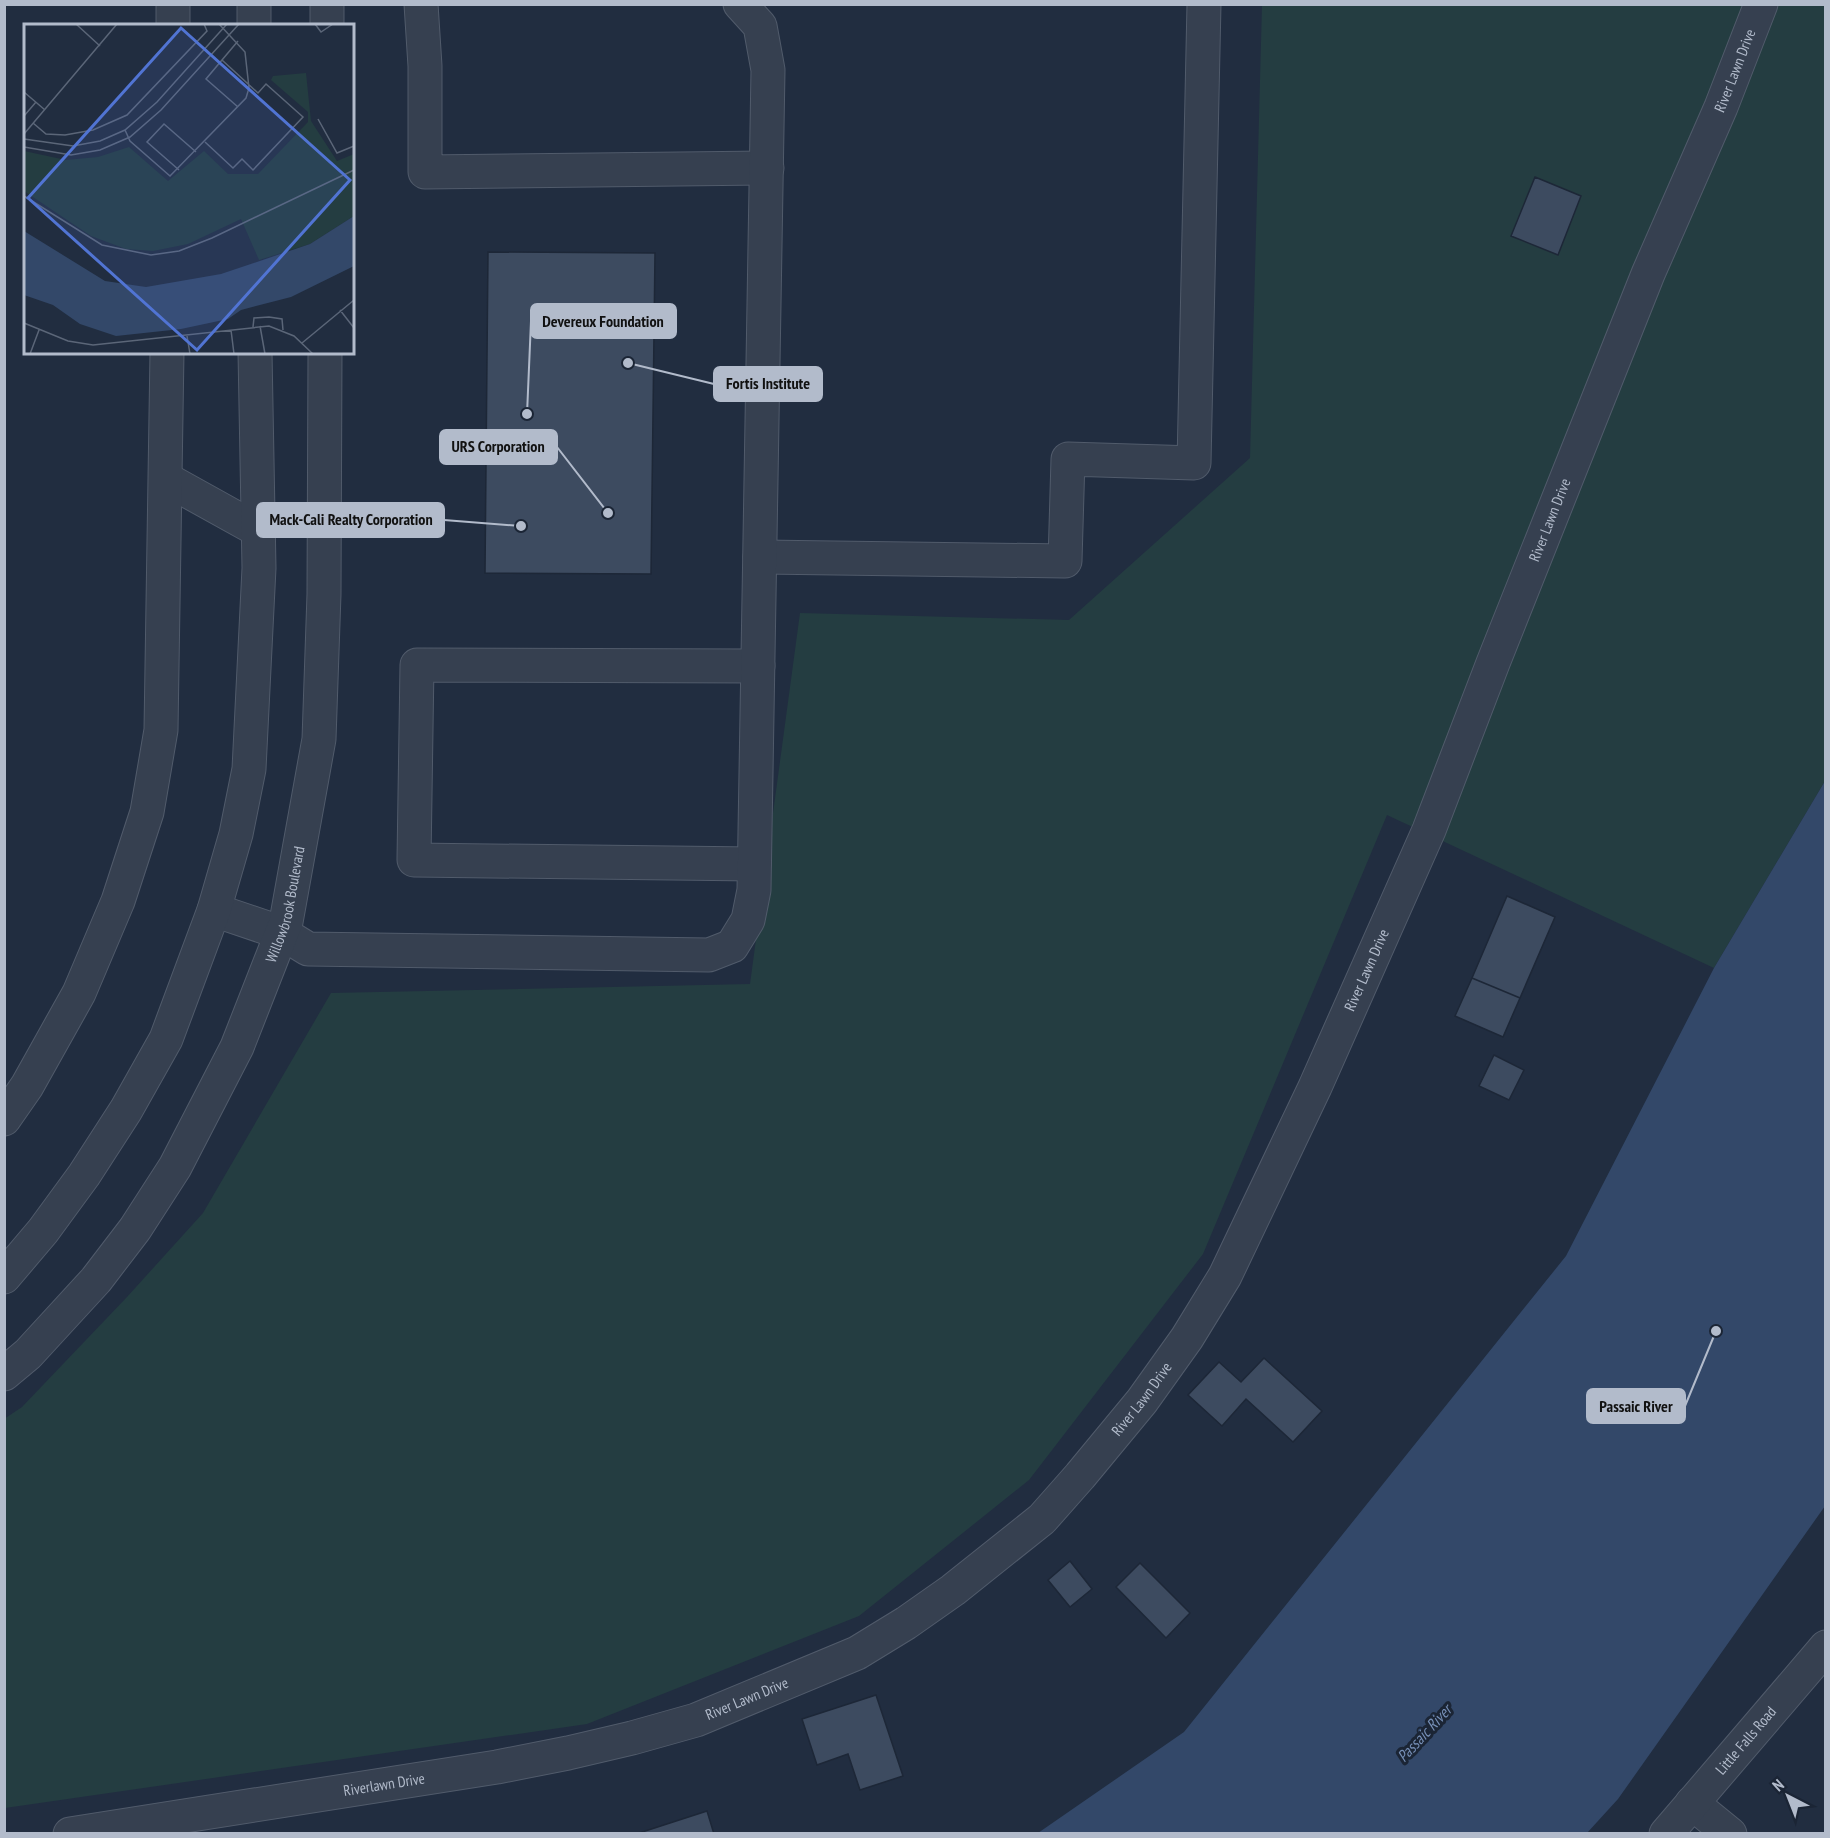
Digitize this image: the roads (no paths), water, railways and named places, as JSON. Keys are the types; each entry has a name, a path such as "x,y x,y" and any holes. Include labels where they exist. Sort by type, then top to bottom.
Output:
{"street":[{"path":"173,4 173,24"},
{"path":"254,4 254,24"},
{"path":"327,4 327,24"},
{"path":"421,4 425,66 425,172 767,168"},
{"path":"214,910 282,933 308,950 710,955 732,946 748,920 754,890 768,70 760,26 740,4"},
{"path":"760,557 1065,561 1068,459 1194,463 1203,4"},
{"name":"River Lawn Drive","path":"696,1720 857,1653 906,1623 953,1590 1042,1519 1142,1401 1187,1338 1225,1276 1316,1087 1429,830 1648,274 1720,107 1761,4"},
{"path":"4,1119 27,1086 79,993 118,901 147,812 161,730 167,354"},
{"path":"4,1277 43,1231 77,1184 126,1110 166,1039 214,910 236,834 249,769 259,568 255,354"},
{"name":"Willowbrook Boulevard","path":"4,1374 28,1354 96,1280 135,1229 175,1167 237,1047 286,922 319,739 324,594 326,354"},
{"path":"166,479 258,530"},
{"path":"754,864 414,860 417,665 758,666"},
{"name":"Little Falls Road","path":"1666,1833 1826,1647"},
{"name":"Riverlawn Drive","path":"70,1833 507,1765 610,1743 696,1720"},
{"path":"1692,1803 1730,1833"}],"water":[{"path":"1825,781 1825,1506 1618,1799 1587,1833 1038,1833 1184,1732 1566,1256 1714,968"}],"place":[{"name":"Fortis Institute","path":"628,363"},
{"name":"Devereux Foundation","path":"527,414"},
{"name":"URS Corporation","path":"608,513"},
{"name":"Mack-Cali Realty Corporation","path":"521,526"},
{"name":"Passaic River","path":"1716,1331"}]}
